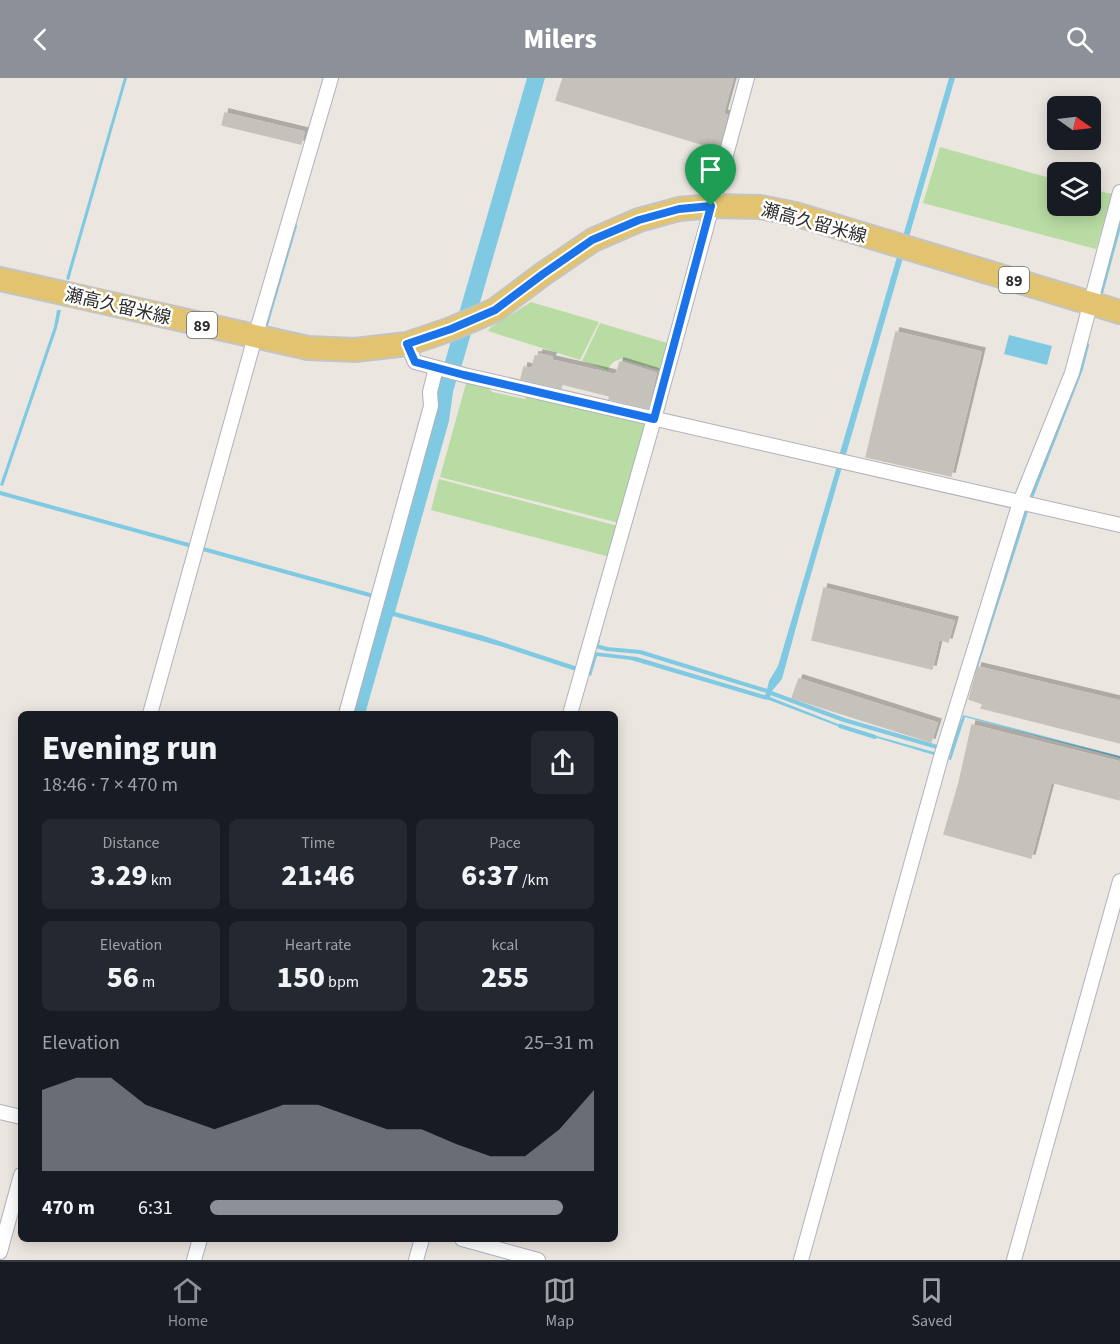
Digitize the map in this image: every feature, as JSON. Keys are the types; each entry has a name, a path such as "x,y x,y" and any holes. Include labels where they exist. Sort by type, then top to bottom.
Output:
{"main road":[{"name":"瀬高久留米線","path":"0,279 308,348 355,350 407,344 478,318 495,310 592,240 639,220 679,209 711,206 760,207 795,214 1120,312"}],"street":[{"path":"151,711 255,337 331,78"},
{"path":"571,711 654,419 747,78"},
{"path":"801,1260 941,757 1020,502 1072,372 1120,192"},
{"path":"407,344 415,362 436,368 1120,525"},
{"path":"347,711 431,406 430,392 436,368"},
{"path":"1014,1260 1120,881"},
{"path":"0,1112 18,1117"},
{"path":"0,1252 18,1186"},
{"path":"194,1260 199,1242"},
{"path":"416,1260 421,1242"},
{"path":"473,1242 538,1260"}],"green space":[{"path":"940,147 1047,177 1047,216 1101,216 1101,191 1112,194 1096,249 923,203"},
{"path":"531,302 599,322 580,360 488,331"},
{"path":"600,323 667,343 659,370 621,359 613,363 608,370 582,361"},
{"path":"467,380 487,386 492,392 525,399 527,394 647,423 619,523 440,477"},
{"path":"439,479 618,526 610,557 431,510"}],"water":[{"path":"124,78 127,78 69,280 66,279"},
{"path":"527,78 545,78 461,368 444,365"},
{"path":"949,78 955,78 845,458 839,456"},
{"path":"57,310 61,310 57,328 3,486 0,485 54,327"},
{"path":"1009,335 1052,346 1047,365 1004,354"},
{"path":"441,376 457,378 449,421 395,612 481,635 587,670 594,652 637,657 764,695 778,666 837,466 842,467 782,679 770,697 848,728 948,756 950,756 963,715 1120,756 1120,758 965,717 951,760 840,727 769,700 631,660 597,656 591,676 503,647 393,616 366,711 352,711"}],"building":[{"path":"563,78 733,78 723,114 727,115 718,149 556,100"},
{"path":"225,113 304,132 301,144 222,125"},
{"path":"896,332 981,352 951,476 866,457"},
{"path":"539,354 552,357 551,360 616,375 620,362 656,373 648,408 609,399 610,396 562,384 561,388 521,379 524,367 532,369 535,356"},
{"path":"824,588 954,621 948,642 939,639 932,669 812,640"},
{"path":"978,667 1120,701 1120,743 981,708 983,704 969,699"},
{"path":"799,679 937,723 931,742 792,698"},
{"path":"972,725 1120,762 1120,800 1051,782 1031,858 944,834 959,783"}],"waterway":[{"path":"1100,297 1120,223"},
{"path":"266,325 295,226"},
{"path":"1030,500 1081,369 1087,345"},
{"path":"0,493 377,597"},
{"path":"974,673 1027,508"},
{"path":"598,641 596,646 640,652 767,691"},
{"path":"771,693 844,720 951,751 959,720"},
{"path":"840,726 875,737"}],"route":[{"path":"711,206 654,419 415,362 407,344 451,329 495,310 592,240 639,220 679,209 711,206"}]}
